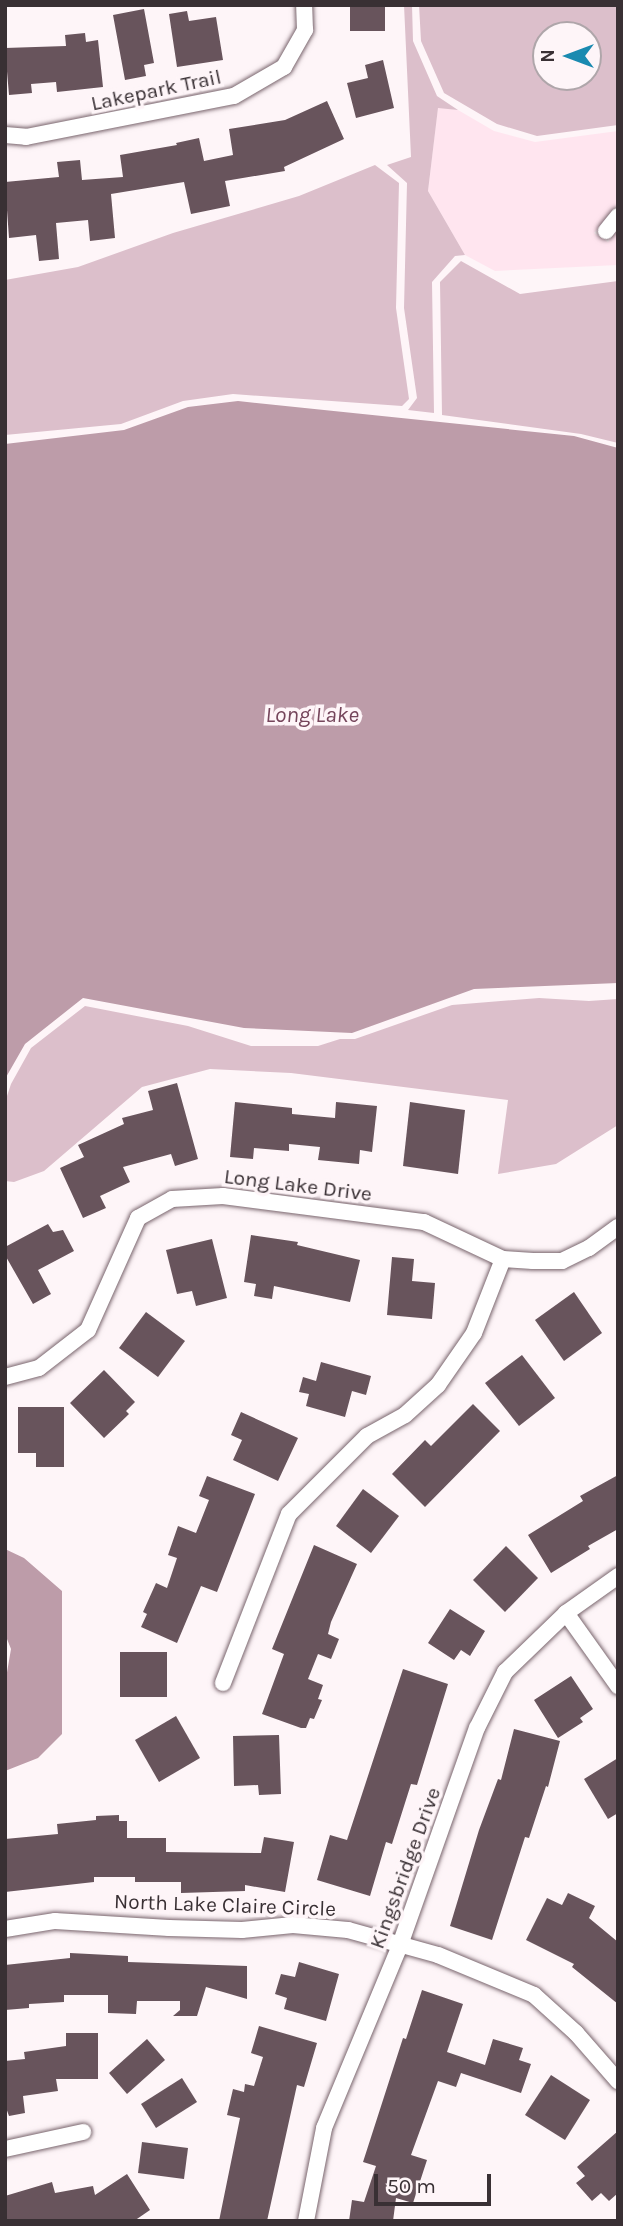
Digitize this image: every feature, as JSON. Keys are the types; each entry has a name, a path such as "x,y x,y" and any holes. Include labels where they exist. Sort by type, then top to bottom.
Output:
{"street":[{"name":"Lakepark Trail","path":"5,135 38,135 234,96 284,67 305,30 304,5"},
{"path":"606,231 618,216"},
{"name":"Long Lake Drive","path":"5,1377 39,1368 88,1330 138,1218 172,1199 223,1196 424,1222 503,1259 562,1261 589,1248 618,1227"},
{"path":"223,1683 289,1514 367,1436 405,1415 438,1385 474,1334 503,1259"},
{"name":"Kingsbridge Drive","path":"306,2221 324,2128 400,1945 477,1728 505,1672 566,1613 618,1576"},
{"path":"566,1613 618,1686"},
{"name":"North Lake Claire Circle","path":"5,1929 55,1921 242,1930 321,1926 348,1930 438,1955 534,1995 576,2033 618,2081"},
{"path":"5,2149 83,2132"}],"shaded area":[{"path":"404,5 412,5 413,41 437,96 458,110 438,108 428,191 465,255 455,256 432,282 434,413 408,410 417,398 404,308 407,183 387,165 411,157"},
{"path":"419,5 618,5 618,125 537,136 497,124 444,93 421,41"},
{"path":"438,107 458,110 494,131 535,142 618,131 618,203 594,233 608,242 618,230 618,265 495,271 465,255 428,191"},
{"path":"375,165 399,183 396,308 409,399 402,406 233,394 183,401 121,424 5,435 5,280 78,267 173,233 299,196"},
{"path":"461,261 520,294 618,281 618,443 581,434 442,415 440,282"},
{"path":"539,998 589,1001 618,999 618,1125 556,1164 498,1174 508,1100 291,1073 210,1069 142,1087 44,1171 14,1182 5,1181 5,1102 11,1084 31,1048 85,1006 188,1026 251,1046 318,1046 340,1039 355,1039 452,1005"}],"water":[{"name":"Long Lake","path":"238,401 574,436 618,448 618,983 474,989 352,1033 244,1028 83,998 25,1044 5,1079 5,444 124,430 188,407"},
{"path":"5,1549 24,1558 62,1591 62,1734 38,1758 5,1771 5,1684 11,1649 5,1634"}],"building":[{"path":"350,5 385,5 385,31 350,31"},
{"path":"144,9 154,63 144,65 146,76 125,80 113,15"},
{"path":"187,11 189,21 216,17 223,60 177,67 169,14"},
{"path":"85,33 86,42 98,40 103,87 57,92 56,82 31,84 32,93 9,95 5,48 66,46 65,35"},
{"path":"383,60 394,108 356,118 347,83 368,78 365,65"},
{"path":"327,101 344,139 284,167 285,171 225,181 230,206 191,214 184,182 111,194 115,238 90,241 88,220 56,223 59,259 39,261 36,235 9,238 5,182 59,177 57,162 80,160 82,180 123,177 120,155 177,145 176,143 199,138 204,161 233,155 229,129 285,120"},
{"path":"177,1083 198,1159 175,1166 171,1154 123,1167 130,1182 100,1196 106,1208 83,1218 60,1168 84,1157 78,1145 124,1124 122,1118 153,1110 148,1091"},
{"path":"235,1102 292,1108 292,1114 335,1118 336,1102 377,1106 372,1152 360,1150 359,1164 318,1160 320,1147 289,1144 289,1151 254,1148 253,1159 230,1157"},
{"path":"410,1102 465,1110 458,1174 403,1166"},
{"path":"48,1224 53,1232 63,1230 74,1251 38,1270 51,1294 33,1304 5,1255 5,1247"},
{"path":"251,1235 298,1242 297,1245 360,1260 350,1302 274,1286 272,1299 254,1296 256,1284 244,1282"},
{"path":"212,1239 227,1298 196,1306 192,1291 177,1294 166,1250"},
{"path":"392,1257 414,1259 412,1281 435,1283 432,1319 387,1315"},
{"path":"574,1292 602,1333 564,1361 535,1320"},
{"path":"146,1312 185,1341 158,1377 119,1348"},
{"path":"522,1355 555,1398 519,1426 485,1383"},
{"path":"321,1362 371,1376 366,1395 352,1391 345,1417 306,1406 309,1394 299,1392 303,1377 316,1381"},
{"path":"104,1370 135,1402 126,1411 129,1414 104,1438 70,1403"},
{"path":"473,1404 500,1431 425,1507 392,1474 425,1440 431,1446"},
{"path":"18,1407 64,1407 64,1467 36,1467 36,1453 18,1453"},
{"path":"241,1412 298,1438 278,1481 233,1460 242,1440 231,1435"},
{"path":"618,1475 618,1529 588,1546 590,1549 551,1573 528,1535 583,1501 580,1496"},
{"path":"207,1476 255,1494 217,1592 201,1586 177,1643 141,1627 147,1614 143,1612 156,1583 167,1588 177,1558 168,1555 178,1526 196,1533 209,1500 199,1496"},
{"path":"363,1489 399,1516 371,1553 336,1526"},
{"path":"314,1545 357,1564 331,1622 328,1634 339,1639 331,1659 318,1654 308,1679 323,1685 318,1699 322,1700 314,1719 310,1718 306,1728 301,1728 262,1714 284,1654 272,1649"},
{"path":"506,1546 538,1578 505,1612 473,1580"},
{"path":"450,1609 485,1631 470,1656 461,1650 454,1660 428,1643"},
{"path":"120,1652 167,1652 167,1697 120,1697"},
{"path":"403,1669 448,1684 417,1785 411,1784 392,1844 386,1842 370,1896 317,1880 330,1835 347,1840"},
{"path":"571,1676 593,1709 580,1718 583,1722 558,1738 534,1700"},
{"path":"176,1716 200,1758 159,1782 135,1740"},
{"path":"514,1729 560,1741 548,1787 546,1786 529,1838 525,1837 492,1940 450,1926 479,1830 498,1779 501,1780"},
{"path":"279,1735 281,1794 259,1795 258,1785 234,1786 233,1736"},
{"path":"618,1758 618,1813 608,1819 584,1779"},
{"path":"119,1815 119,1821 127,1821 127,1838 166,1838 166,1852 261,1853 264,1837 294,1842 285,1892 245,1885 245,1891 181,1893 181,1882 135,1882 135,1877 94,1877 94,1882 5,1892 5,1839 58,1834 57,1824 96,1820 96,1816"},
{"path":"568,1893 595,1906 589,1918 618,1942 618,2004 572,1967 574,1964 526,1940 547,1898 562,1905"},
{"path":"70,1953 128,1956 128,1962 247,1966 247,1999 206,1987 197,2016 173,2016 180,2010 180,2001 137,2001 136,2014 108,2013 108,1995 64,1995 64,2002 29,2004 29,2008 5,2010 5,1965 70,1958"},
{"path":"299,1962 339,1974 326,2021 284,2009 287,1998 275,1994 281,1974 295,1977"},
{"path":"422,1990 463,2004 447,2052 485,2065 493,2039 523,2048 519,2060 531,2064 521,2093 461,2073 456,2087 438,2081 411,2155 427,2160 413,2203 396,2198 393,2221 349,2221 352,2200 364,2202 376,2166 363,2162 403,2038 406,2039"},
{"path":"259,2026 317,2043 304,2087 297,2085 267,2221 219,2221 240,2118 227,2115 233,2089 244,2092 245,2084 254,2086 263,2057 251,2053"},
{"path":"66,2033 98,2033 98,2079 56,2079 58,2091 23,2096 25,2113 9,2116 5,2105 5,2061 25,2059 24,2052 66,2046"},
{"path":"147,2039 165,2060 127,2094 109,2073"},
{"path":"551,2075 590,2100 565,2140 525,2115"},
{"path":"182,2078 197,2102 156,2128 141,2104"},
{"path":"618,2131 618,2193 609,2201 601,2193 592,2201 576,2183 585,2176 577,2167"},
{"path":"142,2142 188,2148 184,2179 138,2173"},
{"path":"127,2174 150,2210 134,2221 5,2221 5,2196 52,2182 55,2193 93,2186 95,2195"}]}
